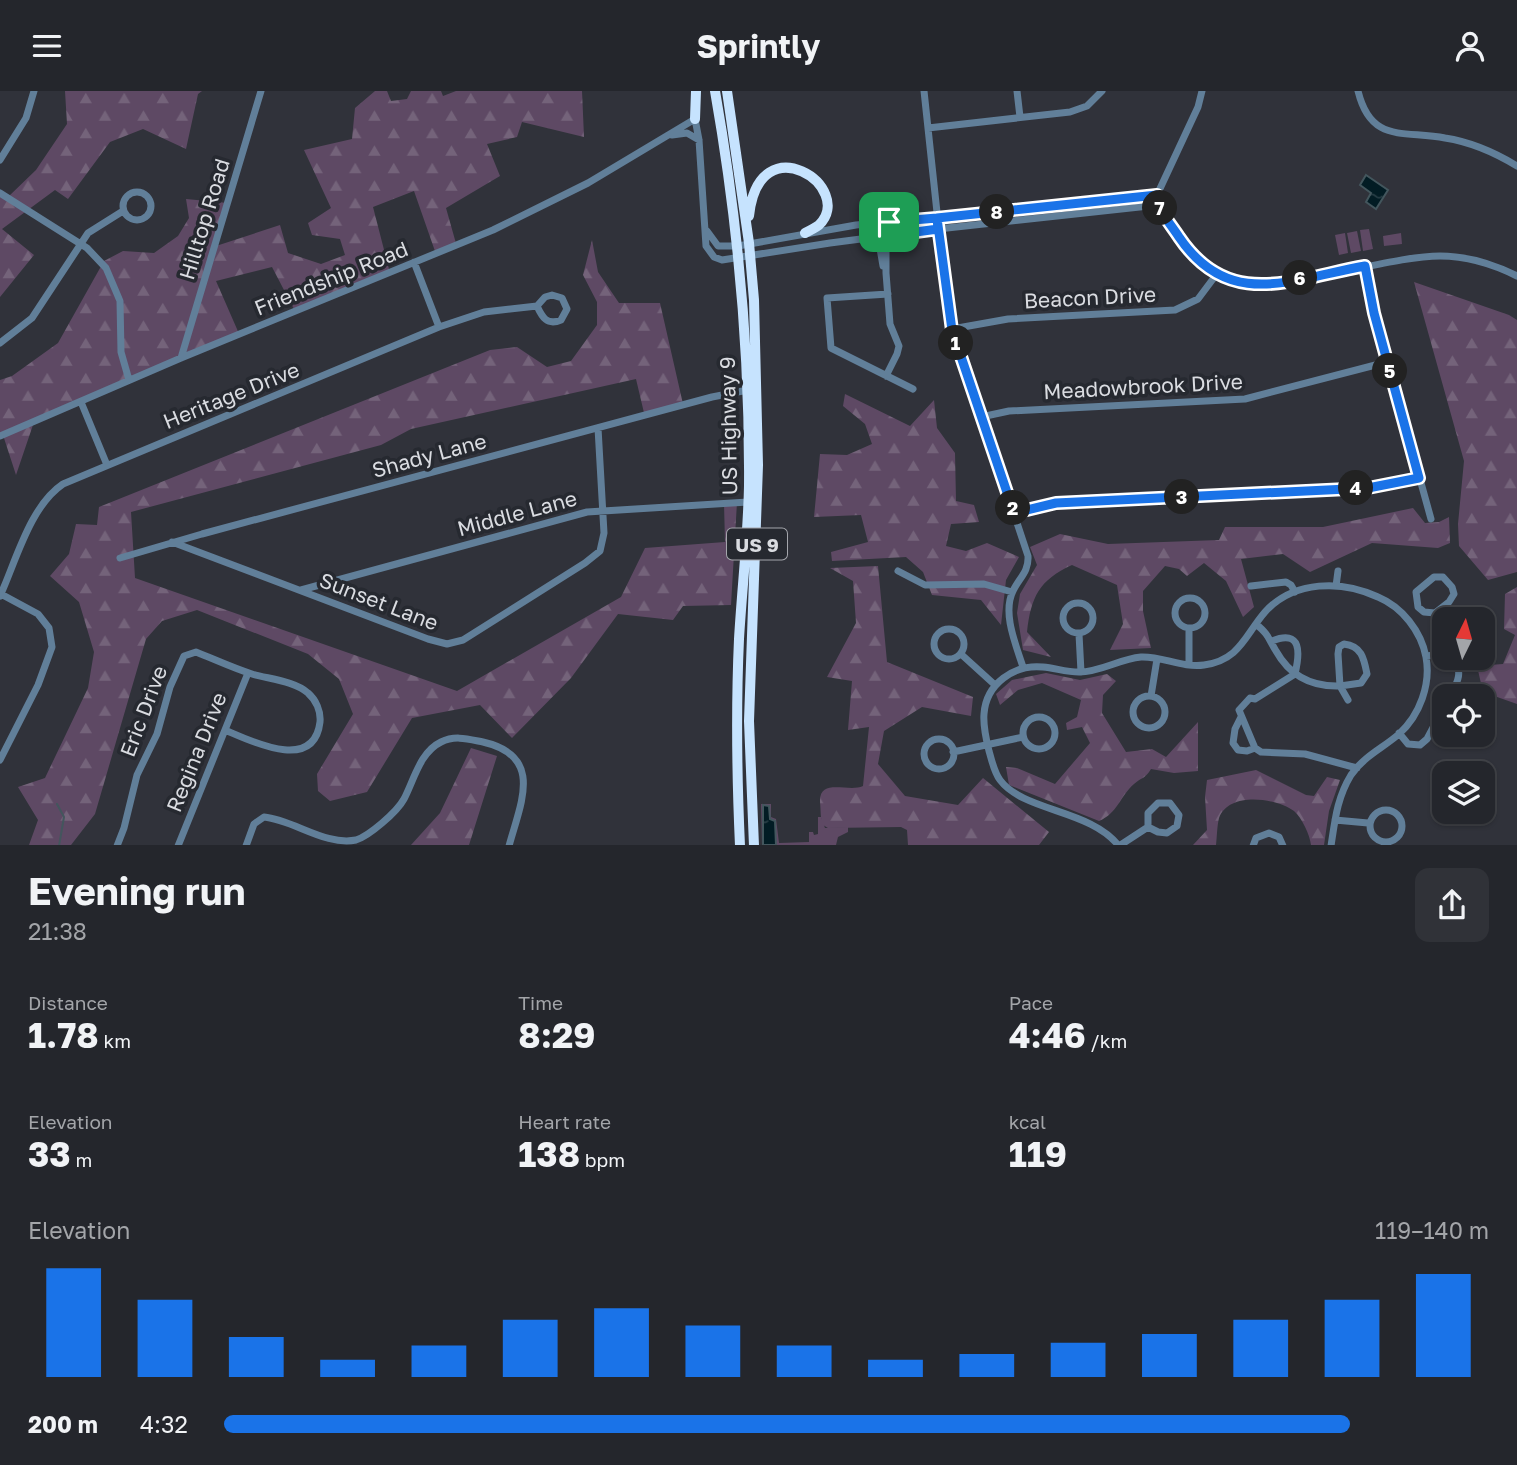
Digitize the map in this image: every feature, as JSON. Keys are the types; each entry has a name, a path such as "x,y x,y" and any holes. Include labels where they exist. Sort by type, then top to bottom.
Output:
{"highway":[{"path":"695,119 696,91"},
{"name":"US Highway 9","path":"716,91 738,246 745,258 754,300 758,452 749,721 754,845"},
{"name":"US Highway 9","path":"727,91 749,239 745,258 748,502 739,652 740,845"},
{"path":"749,239 750,206 756,187 772,171 791,166 809,175 827,196 825,216 818,226 805,233"}],"street":[{"path":"0,160 26,118 34,91"},
{"name":"Hilltop Road","path":"181,358 261,91"},
{"path":"924,91 938,229 952,330 1029,561 1026,572 1012,592 1010,617 1023,667"},
{"path":"1017,91 1020,117"},
{"path":"928,128 1079,110 1091,103 1102,91"},
{"path":"1202,91 1198,107 1157,195 1158,205 1188,249 1216,275 1258,285 1411,258 1443,256 1489,264 1517,276"},
{"path":"1358,91 1361,105 1368,116 1386,130 1397,134 1435,136 1467,142 1495,153 1517,166"},
{"path":"695,119 699,140 706,246 714,257 722,260 938,229 1158,205"},
{"name":"Friendship Road","path":"0,436 540,208 588,183 695,119"},
{"path":"668,135 687,133 699,140"},
{"path":"0,193 80,243 102,263 117,289 121,311 121,352 129,380"},
{"path":"0,343 32,318 90,231 123,211 125,199 131,193 143,193 151,202 149,213 143,219 133,219 123,211"},
{"path":"705,227 718,246 738,246 749,239 1157,195"},
{"path":"873,224 882,237 890,324 898,341 898,350 886,376"},
{"path":"414,263 439,327"},
{"path":"1365,266 1387,362 1431,519"},
{"name":"Beacon Drive","path":"952,330 1008,319 1175,310 1198,299 1216,275"},
{"path":"888,294 827,298 831,348 913,389"},
{"name":"Heritage Drive","path":"0,595 34,517 46,499 64,484 439,327 484,312 537,306 545,297 552,295 562,298 567,309 561,320 552,323 541,316 537,306"},
{"name":"Meadowbrook Drive","path":"981,417 1009,411 1245,399 1387,362"},
{"name":"Shady Lane","path":"120,558 748,390"},
{"path":"81,402 107,465"},
{"name":"Sunset Lane","path":"172,542 439,643 459,642 598,553 603,544 598,428"},
{"path":"1014,513 1056,503 1368,488 1419,478"},
{"name":"Middle Lane","path":"300,590 587,512 748,502"},
{"path":"898,571 925,585 984,584 1012,592"},
{"path":"1336,586 1338,571"},
{"path":"1434,577 1443,577 1453,589 1452,598 1435,613 1424,612 1418,607 1416,591 1434,577"},
{"path":"1251,586 1286,582 1295,592"},
{"path":"1148,827 1119,845 1093,824 1009,789 998,776 987,744 984,715 995,685 1023,667 1081,672 1097,670 1130,659 1157,659 1205,665 1228,656 1245,642 1273,604 1295,592 1318,586 1336,586 1383,599 1406,617 1416,630 1426,656 1426,683 1422,700 1413,717 1399,733 1357,768 1338,802 1331,845"},
{"path":"0,595 31,609 44,619 51,634 52,647 38,685 0,760"},
{"path":"1192,598 1203,605 1205,614 1200,625 1189,629 1177,623 1174,611 1177,603 1192,598"},
{"path":"1078,603 1090,608 1094,616 1089,629 1079,634 1066,628 1062,617 1067,607 1078,603"},
{"path":"1406,617 1418,607"},
{"path":"1256,624 1272,641 1275,649 1295,674 1311,684 1340,686 1361,683 1367,674 1362,652 1354,645 1344,644 1338,649 1340,686 1348,700"},
{"path":"943,629 957,631 964,643 962,655 953,659 940,658 933,648 935,636 943,629"},
{"path":"1189,629 1189,665"},
{"path":"1079,634 1081,672"},
{"path":"1272,641 1287,637 1297,644 1298,661 1295,674 1246,702 1239,710 1255,748 1261,752 1305,754 1357,768"},
{"name":"Eric Drive","path":"117,845 137,775 157,734 170,687 184,656 196,652 248,673 296,686 308,692 319,710 318,729 313,739 303,747 284,751 225,730"},
{"path":"962,655 995,685"},
{"path":"1426,656 1432,655"},
{"path":"1151,696 1157,659"},
{"name":"Regina Drive","path":"178,845 248,673"},
{"path":"1151,696 1163,706 1164,716 1159,725 1153,728 1137,723 1133,711 1140,699 1151,696"},
{"path":"1241,717 1235,729 1233,743 1238,750 1255,748"},
{"path":"1036,718 1046,719 1053,728 1051,743 1041,749 1031,747 1023,737 1026,725 1036,718"},
{"path":"1399,733 1408,744 1420,745 1432,730"},
{"path":"953,751 1023,737"},
{"path":"246,845 254,824 264,817 317,836 342,842 358,840 401,804 428,752 443,741 459,738 500,747 510,753 521,768 524,788 509,845"},
{"path":"933,740 947,742 953,751 951,763 940,771 932,768 924,757 926,745 933,740"},
{"path":"1170,803 1177,810 1179,820 1173,830 1163,833 1148,827 1148,813 1154,805 1170,803"},
{"path":"1391,811 1400,820 1401,830 1392,840 1381,841 1374,836 1368,823 1377,813 1391,811"},
{"path":"1335,820 1368,823"},
{"path":"1253,845 1260,835 1269,833 1279,837 1283,845"},
{"path":"314,845 317,836"}],"green space":[{"path":"65,91 202,91 198,94 186,149 143,129 110,142 68,199 55,190 2,229 34,255 0,297 0,190 8,197 36,170 67,124"},
{"path":"375,91 387,91 391,101 407,99 411,91 441,91 443,96 456,91 582,91 584,137 522,122 517,137 487,144 500,176 446,208 457,247 436,254 414,191 373,207 390,273 296,313 272,267 216,281 240,336 34,422 16,475 3,435 0,436 0,380 12,376 58,343 104,261 123,251 154,253 178,236 189,218 186,199 228,203 216,246 280,225 288,253 321,264 345,255 340,239 312,235 308,223 331,208 304,150 352,139 355,108"},
{"path":"1369,229 1373,249 1363,251 1360,230"},
{"path":"1357,231 1361,251 1351,253 1347,233"},
{"path":"1345,233 1348,253 1339,255 1335,235"},
{"path":"1401,233 1402,244 1384,246 1383,236"},
{"path":"592,240 598,272 619,303 660,303 683,404 645,417 636,379 411,429 381,445 131,512 135,578 457,691 621,597 645,548 725,542 724,503 737,502 731,605 683,606 673,620 618,614 571,678 512,738 480,705 412,718 367,792 330,801 318,791 317,774 353,714 339,679 308,654 197,610 162,621 146,639 95,814 71,845 29,845 38,820 18,787 45,778 88,688 94,652 79,602 50,576 69,554 76,524 97,525 99,507 490,350 517,347 547,367 571,361 597,325 597,302 583,275"},
{"path":"1414,282 1517,320 1517,572 1488,580 1459,546 1458,524 1464,461"},
{"path":"845,394 910,426 934,400 937,428 955,453 956,501 974,505 979,522 951,524 946,546 966,551 987,543 1019,557 1006,580 1001,625 981,600 932,595 923,572 906,557 832,561 831,552 868,542 861,515 814,517 820,454 847,455 872,444 865,424 843,406"},
{"path":"1413,508 1425,523 1439,522 1449,517 1450,543 1438,548 1372,543 1310,572 1283,554 1241,559 1254,607 1243,617 1226,581 1204,563 1187,576 1179,569 1165,566 1143,591 1143,611 1151,648 1110,650 1123,624 1117,585 1072,565 1044,584 1031,609 1027,632 1051,657 1023,650 1017,613 1020,594 1037,565 1030,547 1060,534 1108,544 1219,540 1225,527 1323,527"},
{"path":"878,566 887,662 973,697 971,716 922,707 884,731 878,764 905,796 958,805 983,778 1049,832 1039,845 908,845 907,830 901,827 828,828 823,825 820,802 824,790 863,786 869,727 848,730 852,681 827,677 856,623 853,581 830,568"},
{"path":"1517,587 1517,704 1495,696 1495,684 1481,684 1478,670 1495,670 1495,665 1503,664 1515,635 1504,629 1505,594"},
{"path":"1046,673 1080,680 1107,674 1116,681 1103,695 1102,713 1126,752 1152,749 1166,757 1198,722 1198,771 1174,773 1151,769 1129,789 1111,814 1099,821 1009,785 1006,767 1017,768 1055,784 1090,743 1082,727 1067,730 1066,723 1077,717 1081,700 1042,683 1018,690 1000,705 996,694 1012,680"},
{"path":"471,748 497,756 469,845 411,845 440,813"},
{"path":"1256,770 1306,795 1314,796 1327,777 1340,780 1329,811 1324,845 1311,845 1305,827 1294,811 1276,803 1254,799 1242,800 1224,809 1219,818 1216,845 1193,845 1207,830 1207,780"},
{"path":"761,804 771,804 771,817 776,819 779,843 809,842 809,832 818,834 818,817 821,817 825,828 848,827 848,832 838,837 836,845 762,845"}],"water":[{"path":"1366,175 1388,190 1376,209 1366,202 1371,193 1360,185"},
{"path":"763,805 769,806 770,819 775,821 776,845 763,845"}],"waterway":[{"path":"57,804 64,817 59,845"}],"route":[{"path":"889,222 873,224 886,236 926,232 938,229 937,218 1157,195 1158,205 1188,249 1208,269 1227,279 1258,285 1365,266 1374,313 1419,478 1368,488 1056,503 1014,513 948,315 937,218 889,222"}]}
